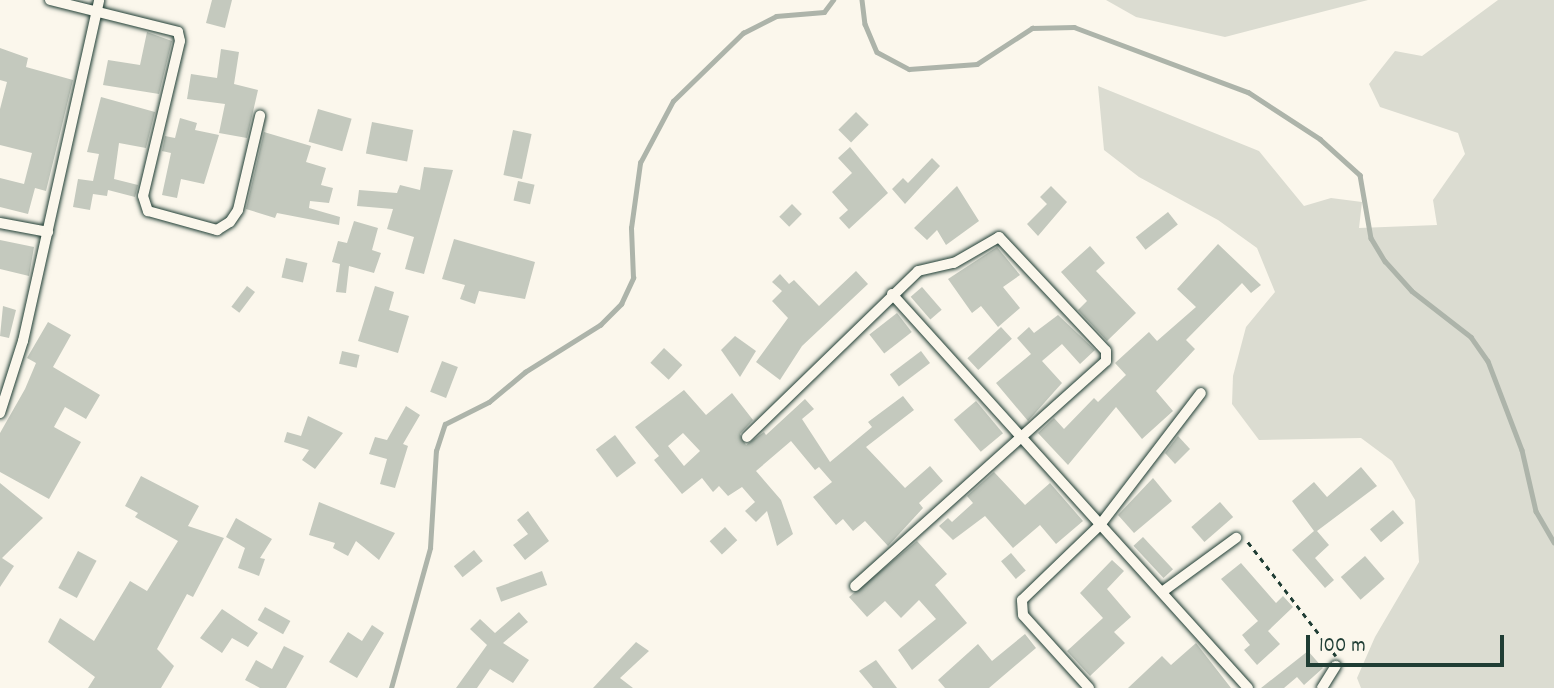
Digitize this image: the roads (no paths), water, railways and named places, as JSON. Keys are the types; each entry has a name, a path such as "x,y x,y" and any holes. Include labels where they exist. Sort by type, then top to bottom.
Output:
{"street":[{"path":"50,0 98,6 178,32 180,41 143,196 148,211 217,230 230,222 238,210 260,116"},
{"path":"0,413 23,341 98,6"},
{"path":"0,223 48,232"},
{"path":"747,437 924,267 954,263 1002,238 1106,351 1106,361 855,586"},
{"path":"892,295 1248,688"},
{"path":"1089,688 1021,607 1022,600 1100,525 1201,393"},
{"path":"1162,592 1236,538"},
{"path":"1322,688 1336,666"}],"waterway":[{"path":"391,688 430,548 436,451 445,424 489,402 525,372 600,325 621,304 633,278 631,228 640,163 673,101 743,33 776,16 824,12 833,0"},
{"path":"862,0 865,24 877,52 909,69 977,64 1032,28 1074,27 1248,92 1320,139 1360,175 1371,238 1385,261 1412,291 1471,337 1488,361 1522,450 1536,511 1554,542"}]}
